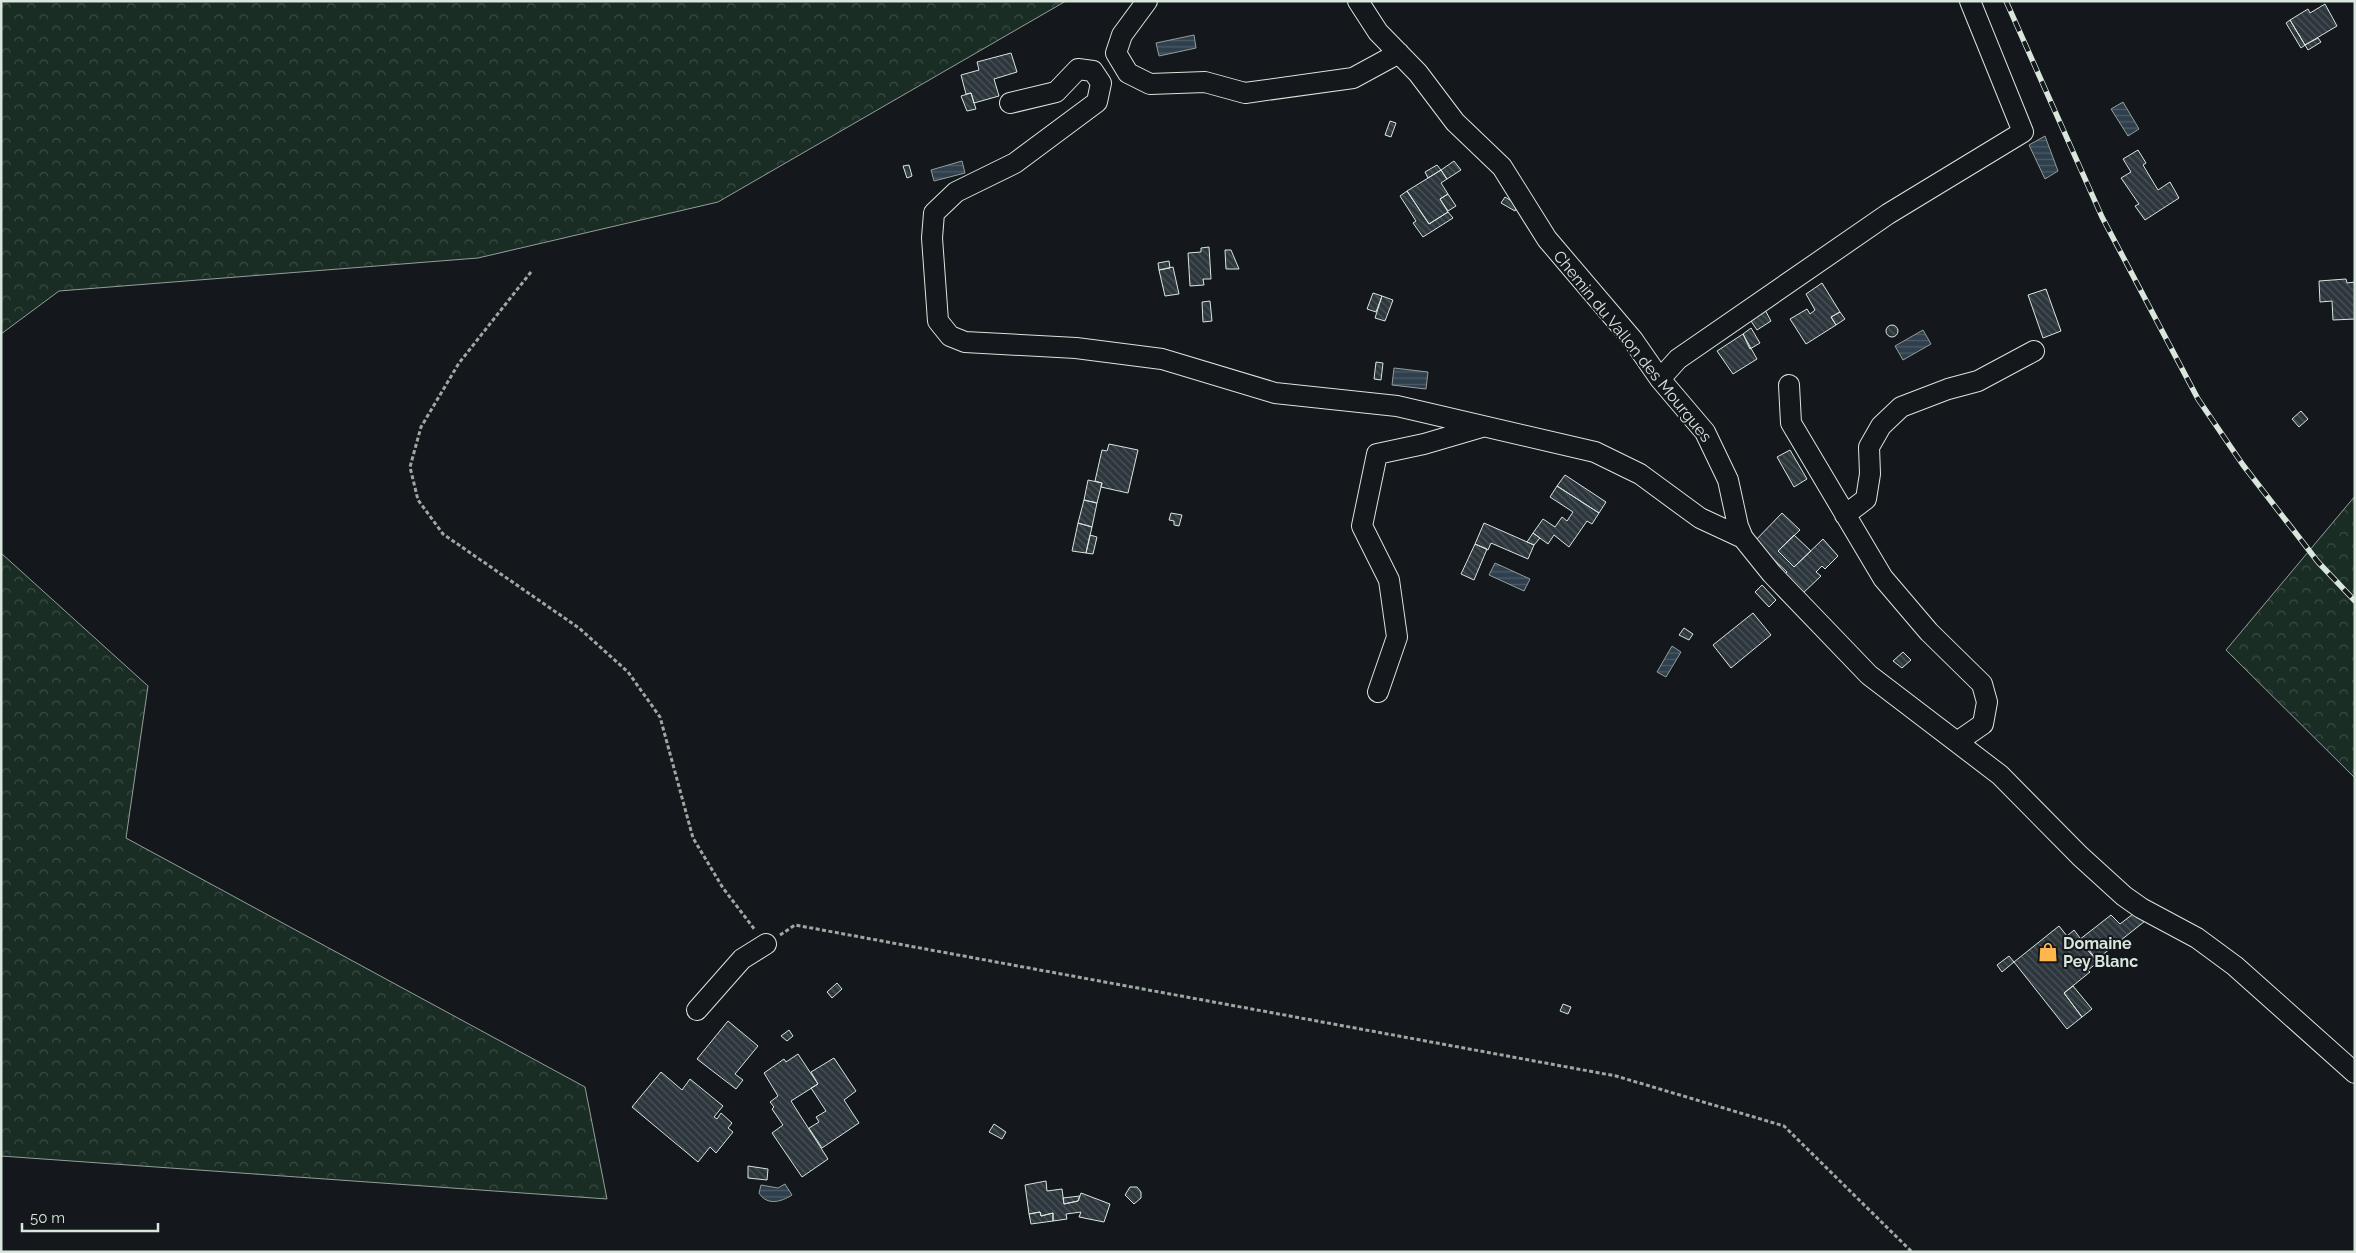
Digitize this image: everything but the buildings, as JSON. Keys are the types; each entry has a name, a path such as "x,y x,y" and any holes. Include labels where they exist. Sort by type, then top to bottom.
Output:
{"street":[{"path":"1147,1 1122,35 1116,53 1128,73 1150,84 1205,82 1245,93 1353,78 1399,53"},
{"name":"Chemin du Vallon des Mourgues","path":"1358,1 1378,32 1418,73 1456,122 1502,167 1547,239 1633,340 1660,379 1705,432 1722,463 1728,480 1738,526 1743,538 1772,574 1870,675 2000,775 2080,856 2124,896 2141,908 2197,938 2235,966 2355,1073"},
{"path":"1660,379 1678,359 1888,214 2023,132 1970,1"},
{"path":"1010,103 1056,92 1078,69 1093,71 1101,83 1097,102 1015,163 956,192 934,213 932,238 938,321 950,336 965,342 1076,348 1162,359 1275,393 1397,406 1595,452 1640,474 1700,518 1743,538"},
{"path":"1845,515 1866,499 1870,474 1869,447 1881,426 1901,407 1948,389 1978,381 2034,351"},
{"path":"1789,385 1790,423 1883,578 1929,632 1982,684 1987,702 1983,724 1956,742"},
{"path":"1378,692 1397,637 1389,580 1362,526 1377,454 1424,444 1484,427"},
{"path":"698,1010 742,959 766,944"}],"path":[{"path":"531,272 459,363 421,427 410,467 418,500 443,534 579,628 628,672 660,717 675,766 693,838 723,888 766,944 795,925 1616,1076 1784,1126 1912,1252"}],"green space":[{"path":"1,1 1066,1 718,202 478,258 59,291 1,334"},
{"path":"2355,496 2355,778 2226,650"},
{"path":"1,553 148,686 126,838 585,1087 607,1199 1,1156"}],"water":[{"path":"1194,35 1196,48 1159,56 1156,43"},
{"path":"2123,102 2139,129 2128,136 2111,109"},
{"path":"2045,136 2058,171 2045,179 2029,145"},
{"path":"962,161 965,173 934,181 931,170"},
{"path":"1923,330 1931,344 1903,360 1895,346"},
{"path":"1394,368 1428,372 1426,389 1392,385"},
{"path":"1495,563 1530,579 1524,591 1489,575"},
{"path":"1672,646 1681,652 1666,677 1657,672"},
{"path":"785,1184 792,1195 783,1199 774,1202 766,1200 759,1193 761,1185 778,1188"}],"railway":[{"path":"2006,1 2102,217 2198,399 2243,465 2318,562 2355,601"}],"place":[{"name":"Domaine Pey Blanc","path":"2048,952"}]}
